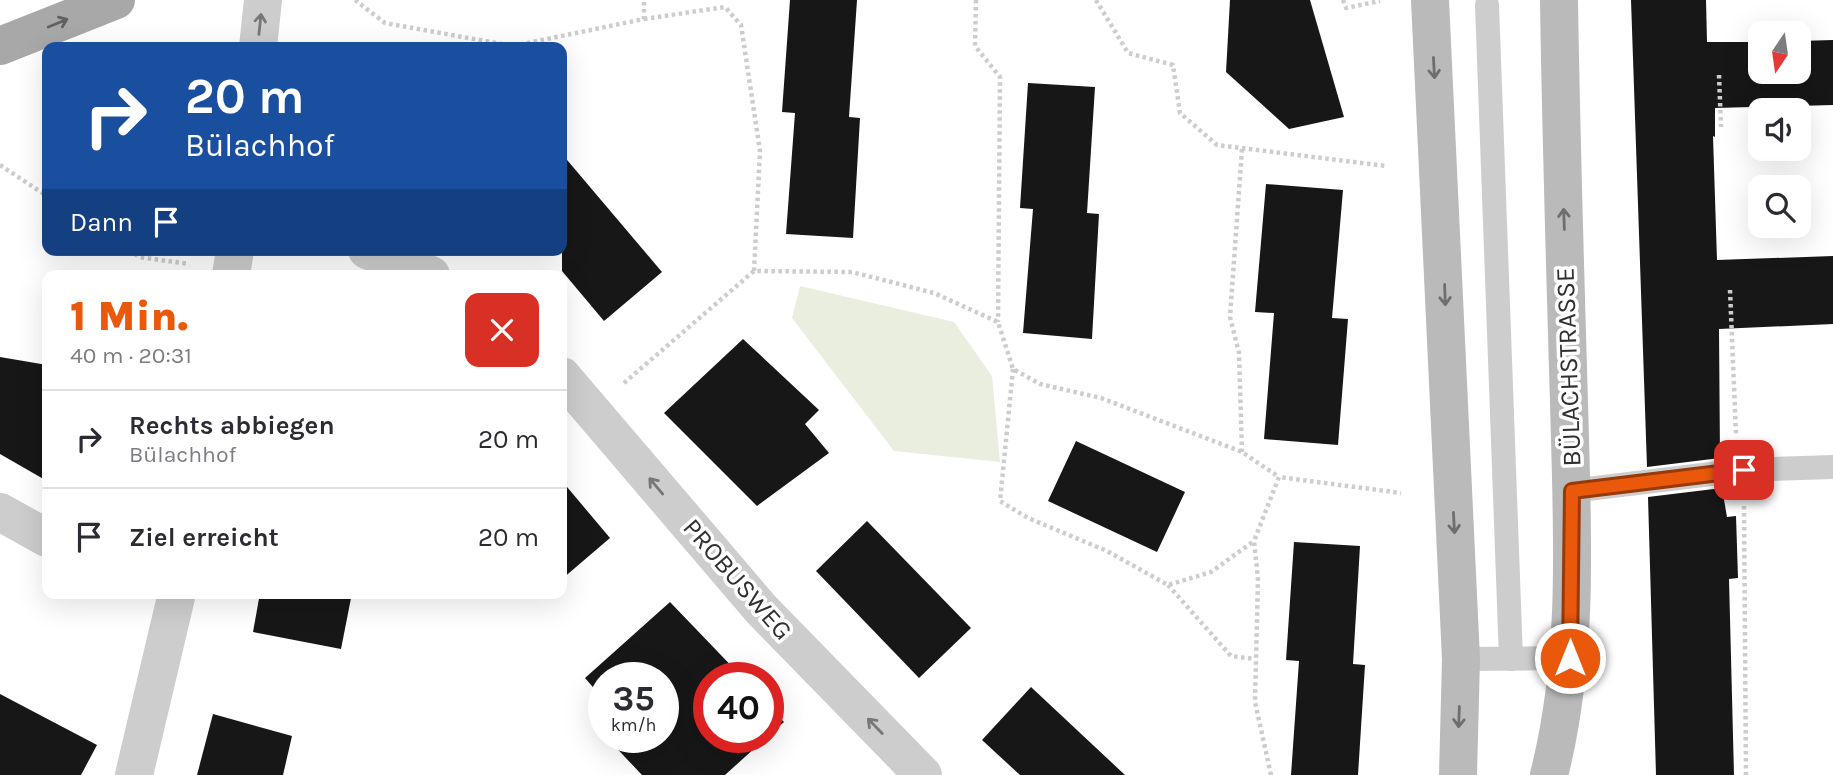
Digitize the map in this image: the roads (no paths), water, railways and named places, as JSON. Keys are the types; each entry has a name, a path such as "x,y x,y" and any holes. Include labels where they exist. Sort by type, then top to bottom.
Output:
{"main road":[{"path":"0,46 116,0"}],"street":[{"path":"259,42 263,0"},
{"path":"1430,0 1461,659 1458,775"},
{"name":"BÜLACHSTRASSE","path":"1549,775 1558,741 1570,658 1572,491 1559,0"},
{"path":"215,270 229,256"},
{"path":"382,256 418,270"},
{"name":"PROBUSWEG","path":"567,382 761,609 923,775"},
{"path":"0,512 42,535"},
{"path":"134,775 167,599"}],"lane":[{"path":"1487,5 1511,659"},
{"path":"1572,491 1744,470 1833,467"},
{"path":"1461,659 1570,658"}]}
